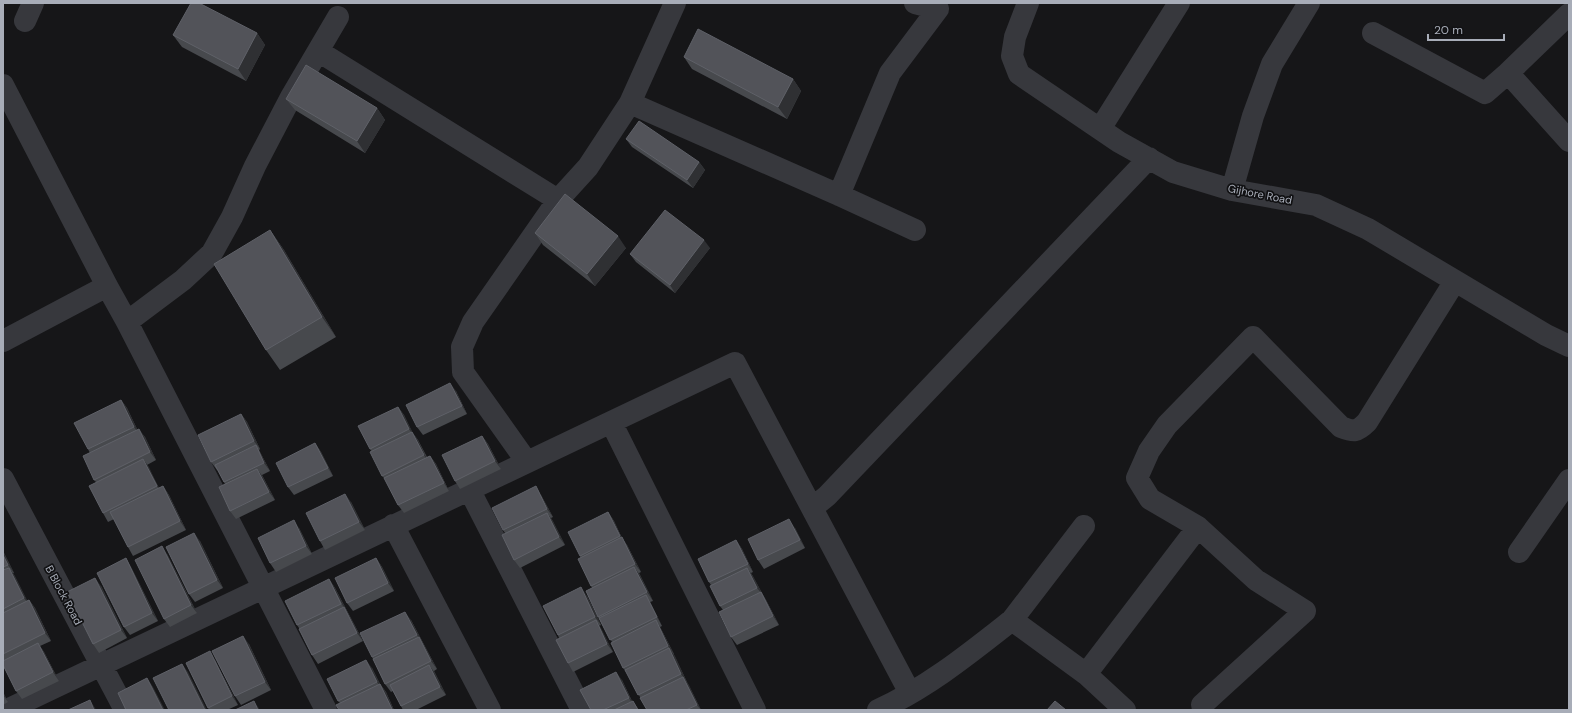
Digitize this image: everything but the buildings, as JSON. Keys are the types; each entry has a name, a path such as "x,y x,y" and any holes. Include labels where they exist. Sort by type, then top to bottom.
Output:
{"street":[{"path":"527,462 463,372 462,347 473,322 558,200 588,167 630,103 675,3"},
{"path":"839,195 890,73 938,9 915,3"},
{"name":"Gijhore Road","path":"1028,3 1015,37 1012,56 1019,74 1119,142 1173,172 1232,190 1316,205 1368,229 1546,335 1569,346"},
{"path":"1100,129 1180,3"},
{"path":"1232,190 1253,116 1272,64 1308,3"},
{"path":"1373,33 1485,93 1569,14"},
{"path":"127,322 183,280 212,253 232,218 255,166 291,97 338,17"},
{"path":"318,52 558,200"},
{"path":"1508,73 1569,141"},
{"path":"3,85 127,322 326,710"},
{"path":"630,103 915,230"},
{"path":"812,508 827,496 1149,158"},
{"path":"1202,705 1305,611 1256,580 1198,527 1150,499 1137,478 1149,451 1167,425 1253,337 1341,427 1352,431 1360,430 1368,422 1456,281"},
{"path":"3,341 107,286"},
{"path":"7,710 735,362 910,693"},
{"path":"611,422 755,710"},
{"name":"B Block Road","path":"3,479 125,710"},
{"path":"1519,552 1569,480"},
{"path":"469,489 582,710"},
{"path":"393,526 490,710"},
{"path":"878,710 893,703 958,663 1012,620 1084,526"},
{"path":"1086,674 1198,527"},
{"path":"1012,620 1086,674 1125,710"}]}
